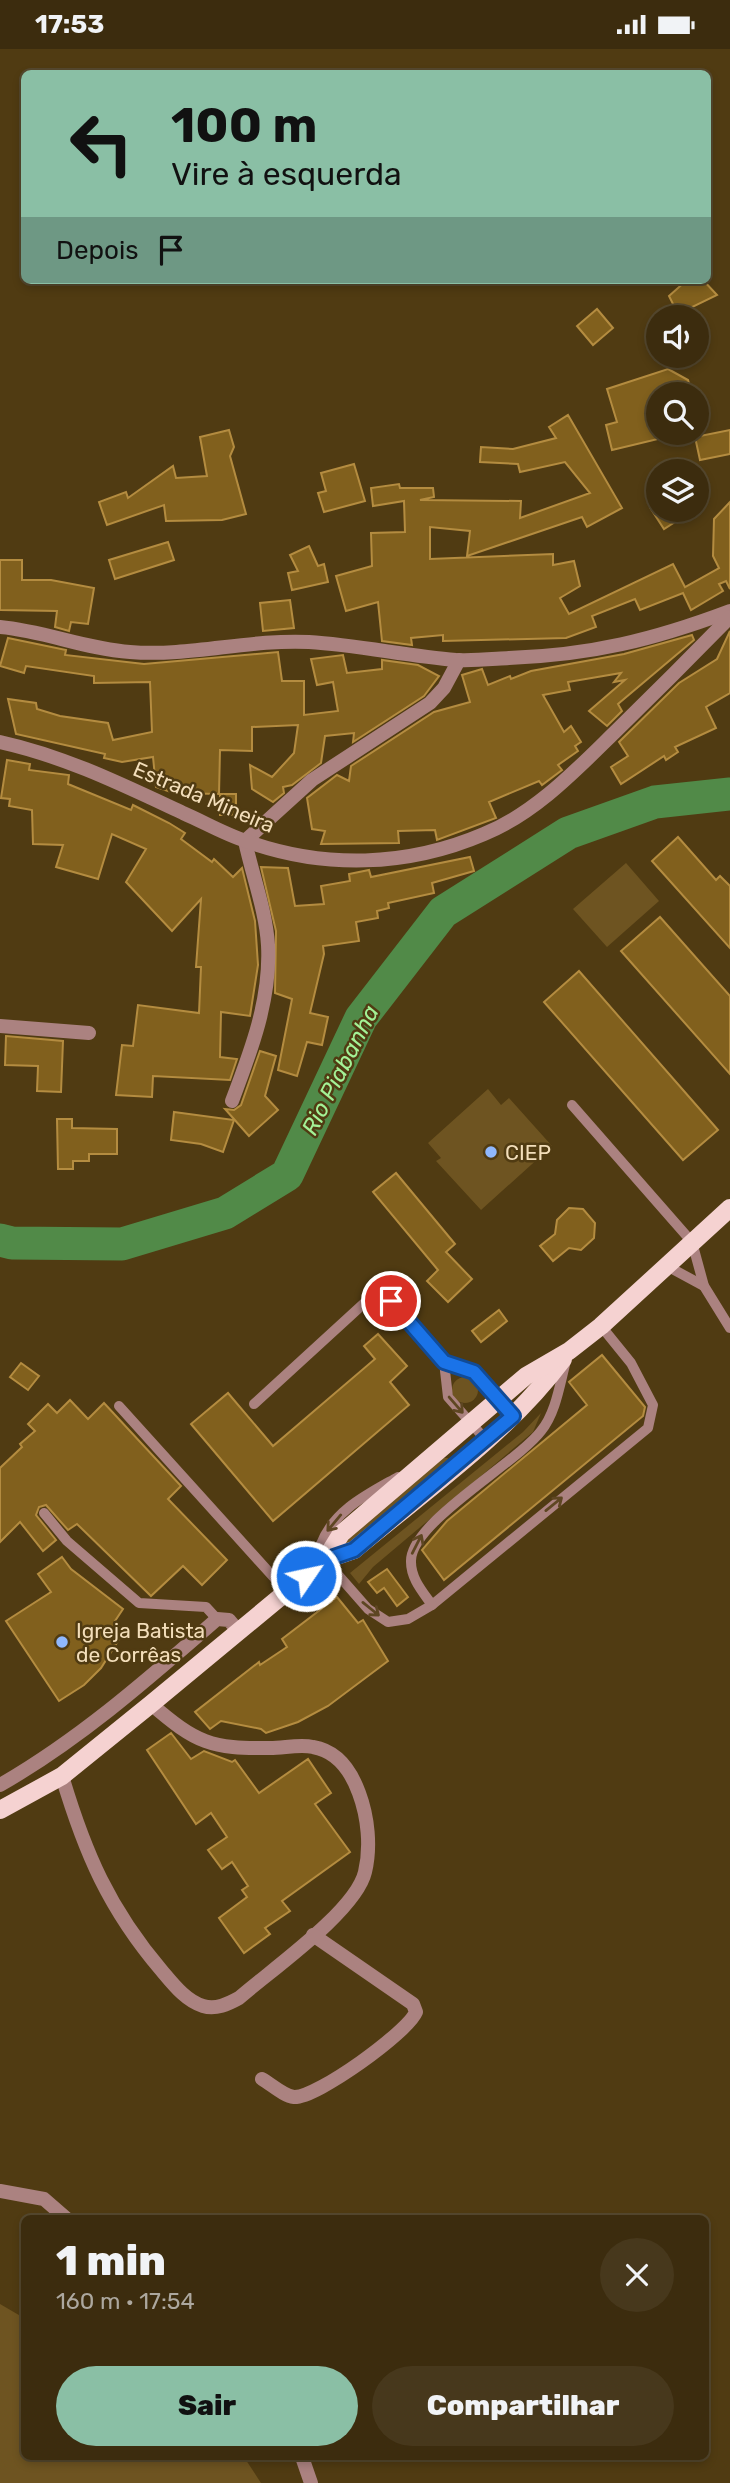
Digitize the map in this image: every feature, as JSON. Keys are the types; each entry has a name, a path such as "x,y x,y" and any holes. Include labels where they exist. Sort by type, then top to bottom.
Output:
{"main road":[{"path":"0,1810 62,1776 151,1705 325,1560 341,1534 471,1422 526,1376 569,1351 601,1326 730,1208"},
{"path":"325,1560 354,1550 513,1416 538,1392 569,1351"}],"street":[{"path":"0,627 60,636 97,647 129,652 172,653 237,645 308,642 458,660 569,656 639,642 730,611"},
{"name":"Estrada Mineira","path":"0,742 30,749 99,774 244,841 308,859 361,861 424,855 486,834 539,801 575,771 730,617"},
{"path":"232,1101 260,1019 268,986 268,943 244,841 312,780 430,703 444,688 458,660"},
{"path":"0,1026 89,1033"},
{"path":"0,1785 49,1756 146,1681 217,1619 229,1621 239,1632"},
{"path":"62,1776 80,1839 107,1893 145,1951 179,1992 203,2006 222,2006 239,1997 313,1935 354,1895 365,1873 368,1850 363,1804 346,1767 334,1755 313,1747 228,1748 205,1743 184,1733 151,1705"},
{"path":"262,2079 291,2097 304,2096 329,2083 405,2028 416,2012 413,2004 313,1935"},
{"path":"0,2191 44,2199 62,2215"},
{"path":"303,2460 311,2483"}],"lane":[{"path":"572,1105 692,1243 704,1286 730,1328"},
{"path":"667,1266 704,1286"},
{"path":"254,1404 372,1296 391,1301 444,1362 474,1372 513,1416"},
{"path":"325,1560 368,1609 388,1622 408,1619 432,1605 648,1428 653,1405 649,1396 631,1363 601,1326"},
{"path":"432,1605 414,1579 410,1561 413,1548 436,1520 541,1431 554,1405 569,1351"},
{"path":"444,1362 448,1397 485,1439"},
{"path":"119,1406 287,1592"},
{"path":"44,1513 67,1541 139,1603 206,1607 217,1619"}],"shaded area":[{"path":"626,863 659,901 607,947 573,909"},
{"name":"CIEP","path":"488,1089 501,1105 509,1098 552,1146 481,1210 436,1161 441,1158 428,1143"},
{"path":"465,1377 474,1381 478,1390 474,1399 465,1403 456,1399 452,1390 456,1381"},
{"path":"541,1413 533,1432 373,1567 359,1584 350,1573 523,1432"},
{"path":"442,1458 448,1458 447,1463 346,1545 347,1540"},
{"path":"0,2304 21,2316 21,2460 246,2460 261,2483 0,2483"}],"building":[{"path":"682,284 707,284 717,295 696,305 674,305 669,296"},
{"path":"597,309 613,328 593,345 577,326"},
{"path":"668,369 689,382 646,382 646,442 612,450 606,425 617,422 607,389"},
{"path":"568,415 622,508 587,527 582,517 467,556 470,531 430,527 430,559 553,554 553,565 574,561 580,586 560,598 569,614 673,564 685,587 719,568 713,556 714,519 730,502 730,589 726,581 719,584 723,591 691,610 683,593 640,610 635,599 592,616 596,627 566,638 443,641 443,635 411,638 412,645 382,641 378,602 346,611 336,576 372,566 371,533 405,532 404,501 373,506 371,488 399,484 400,488 433,488 434,497 420,500 521,501 520,518 590,493 565,462 520,472 518,464 480,462 481,447 513,449 556,438 549,427"},
{"path":"229,430 234,447 230,456 246,514 222,520 166,521 164,505 107,525 99,502 126,492 128,498 173,466 176,478 207,476 200,437"},
{"path":"730,430 730,454 700,459 697,445 709,445 709,434"},
{"path":"354,464 365,501 324,512 318,493 326,491 321,473"},
{"path":"659,522 675,522 664,529"},
{"path":"168,542 174,560 115,579 109,560"},
{"path":"309,546 318,566 324,564 328,582 292,590 288,573 298,571 290,555"},
{"path":"0,560 22,560 22,580 51,580 94,588 88,624 71,622 69,631 55,627 57,611 0,610"},
{"path":"290,600 294,628 263,631 260,603"},
{"path":"730,631 730,693 706,707 716,728 675,747 678,752 666,760 664,756 621,784 611,767 628,756 619,742 679,683 717,659"},
{"path":"692,635 694,640 618,704 622,711 607,726 589,711 625,680 614,682 621,673 568,682 570,690 543,695 564,732 571,726 581,742 575,746 578,751 558,765 562,770 542,785 539,781 489,802 496,818 437,840 435,830 398,831 399,843 321,844 325,831 312,829 307,798 337,775 349,781 351,766 434,712 470,702 462,675 482,669 488,685 510,676 511,679 531,671 624,654"},
{"path":"8,638 66,650 65,655 144,664 278,652 282,681 304,681 304,715 338,711 333,682 317,685 311,659 343,655 347,673 382,669 382,660 418,665 439,676 424,696 353,742 354,733 325,736 321,763 292,785 283,787 284,793 273,802 252,789 250,765 272,777 294,753 298,725 252,727 252,751 220,750 219,794 174,793 156,787 153,757 122,762 104,758 105,754 16,734 8,699 36,703 37,709 60,716 108,723 113,740 152,732 150,682 94,683 94,676 26,666 24,673 0,666"},
{"path":"7,760 30,764 29,770 69,775 68,784 131,810 133,805 169,823 185,833 181,839 212,862 214,859 233,877 242,868 255,921 258,965 250,1016 221,1012 220,1057 237,1059 230,1080 153,1076 152,1097 116,1095 122,1045 133,1046 138,1005 199,1013 201,967 196,967 201,899 172,931 126,882 146,849 112,834 98,879 56,867 63,845 33,844 32,810 9,806 10,799 1,798"},
{"path":"220,794 236,794 236,815 220,815"},
{"path":"678,837 716,880 720,876 730,886 730,948 652,861"},
{"path":"470,857 474,871 432,883 434,893 388,903 389,908 377,911 378,918 356,922 359,941 323,946 324,954 310,1013 328,1017 322,1045 307,1042 297,1076 278,1070 292,999 275,993 276,931 261,867 288,868 295,906 324,904 321,886 350,881 349,874 369,870 371,877"},
{"path":"660,917 730,996 730,1074 621,951"},
{"path":"579,971 718,1130 683,1160 544,1002"},
{"path":"6,1036 63,1041 61,1092 37,1091 38,1066 5,1065"},
{"path":"260,1051 276,1056 265,1096 278,1110 249,1136 225,1109 234,1110 241,1105"},
{"path":"174,1112 234,1120 223,1152 201,1144 171,1140"},
{"path":"57,1119 72,1119 72,1128 117,1129 117,1154 89,1154 89,1161 73,1161 73,1169 58,1169"},
{"path":"396,1173 455,1244 446,1252 472,1279 448,1302 427,1281 438,1270 373,1192"},
{"path":"569,1208 583,1209 595,1223 594,1238 581,1250 569,1248 553,1261 540,1246 555,1234 557,1220"},
{"path":"499,1310 507,1321 481,1342 472,1331"},
{"path":"378,1334 407,1366 390,1382 409,1405 273,1521 191,1424 228,1393 273,1446 375,1359 364,1346"},
{"path":"602,1355 645,1407 643,1416 444,1580 422,1550 447,1521 587,1405 569,1382"},
{"path":"21,1363 39,1376 28,1390 10,1377"},
{"path":"70,1400 88,1419 104,1403 181,1486 168,1499 227,1560 202,1585 183,1566 151,1596 77,1524 68,1530 46,1505 39,1507 36,1515 56,1540 43,1551 20,1522 0,1542 0,1468 35,1431 28,1424 48,1404 57,1413"},
{"name":"Igreja Batista de Corrêas","path":"62,1557 71,1569 123,1609 115,1621 123,1633 101,1668 84,1685 59,1701 6,1621 51,1592 38,1574"},
{"path":"387,1569 408,1597 397,1606 384,1588 377,1593 368,1582"},
{"path":"337,1597 358,1623 363,1620 388,1661 328,1706 298,1722 266,1733 261,1729 221,1721 210,1729 195,1712 259,1662 260,1665 287,1647 282,1639"},
{"path":"171,1733 191,1759 204,1751 232,1762 235,1760 259,1793 308,1759 331,1793 315,1804 350,1852 282,1901 290,1911 265,1928 270,1934 244,1953 219,1918 247,1897 242,1890 248,1886 232,1862 222,1869 208,1850 227,1837 211,1813 196,1824 147,1750"}],"waterway":[{"name":"Rio Piabanha","path":"0,1240 12,1243 122,1244 225,1213 287,1175 361,1018 443,912 568,833 655,802 730,794"}],"place":[{"name":"CIEP","path":"491,1152"},
{"name":"Igreja Batista de Corrêas","path":"62,1642"}],"route":[{"path":"306,1576 325,1560 354,1550 513,1416 474,1372 444,1362 391,1301"}]}
